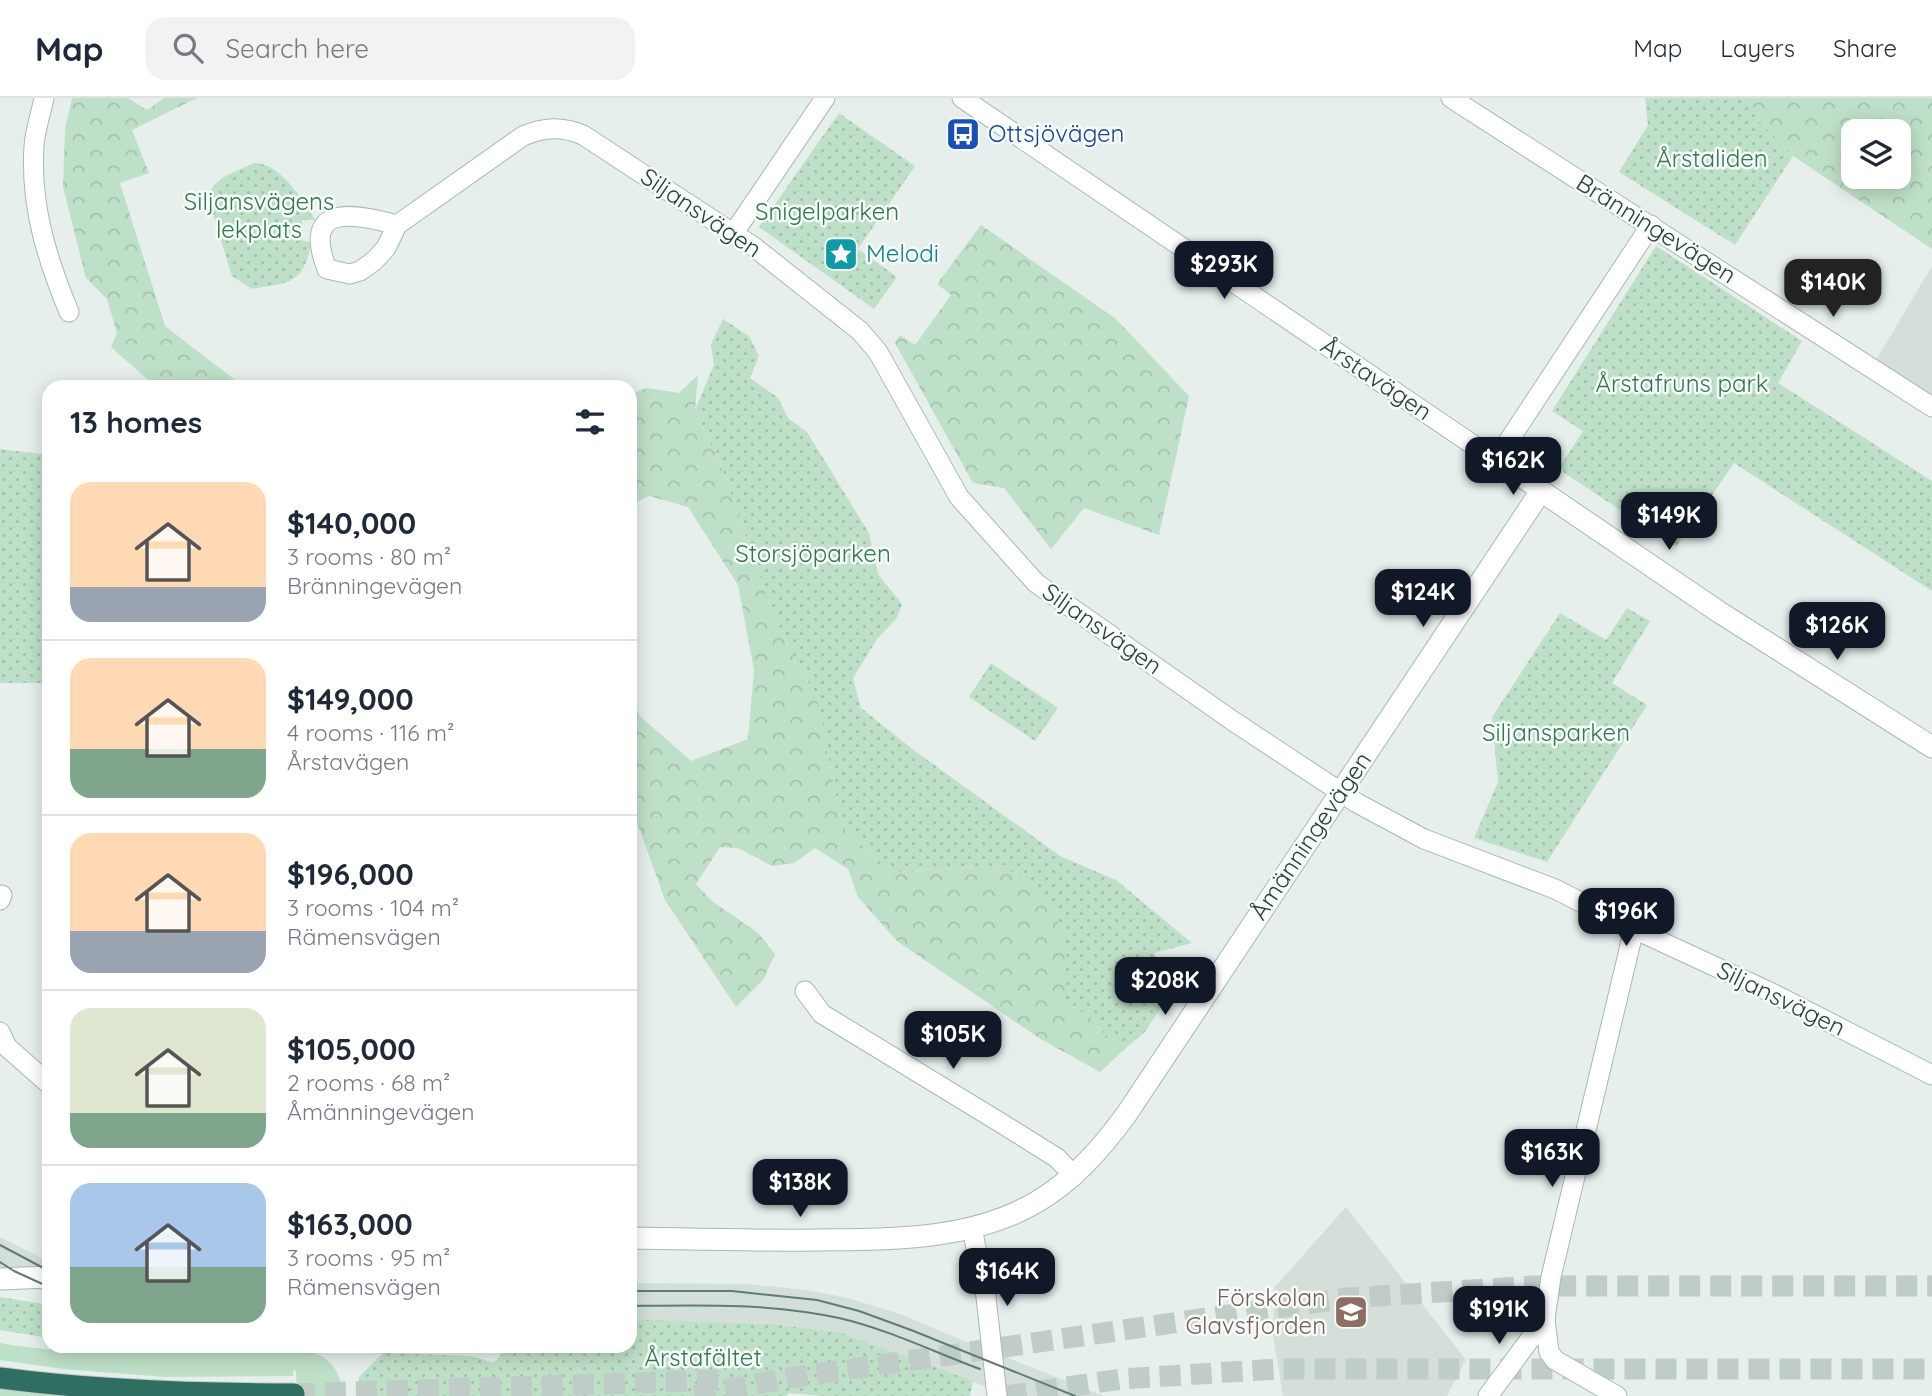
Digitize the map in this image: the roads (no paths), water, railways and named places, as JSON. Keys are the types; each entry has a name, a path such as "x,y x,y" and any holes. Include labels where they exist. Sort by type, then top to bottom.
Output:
{"highway":[{"path":"0,1378 60,1386 195,1394 294,1394"}],"street":[{"path":"44,98 34,145 34,182 41,233 50,265 69,312"},
{"path":"733,234 825,98"},
{"name":"Årstavägen","path":"962,98 1719,612 1932,747"},
{"name":"Bränningevägen","path":"1451,98 1932,407"},
{"name":"Siljansvägen","path":"397,225 535,130 560,128 590,139 754,247 860,331 878,352 959,497 1036,583 1233,721 1340,791 1424,839 1555,889 1772,993 1932,1075"},
{"path":"1496,460 1651,225"},
{"name":"Åmänningevägen","path":"637,1238 754,1241 895,1239 972,1228 1006,1217 1034,1203 1074,1176 1102,1147 1125,1115 1541,491"},
{"path":"1617,1396 1555,1360 1549,1352 1545,1318 1556,1252 1586,1137 1634,929"},
{"path":"805,991 822,1014 1035,1144 1056,1158 1074,1176"},
{"path":"0,1032 6,1047 42,1077"},
{"path":"972,1228 986,1297 997,1396"},
{"path":"0,1279 42,1277"},
{"path":"1488,1396 1493,1385 1545,1318"}],"tunnel":[{"path":"695,1396 788,1378 1347,1298 1534,1286 1932,1286"},
{"path":"1006,1396 1121,1379 1278,1369 1932,1369"},
{"path":"294,1394 723,1380"}],"tram line":[{"path":"0,1245 42,1267"},
{"path":"0,1262 42,1284"},
{"path":"637,1291 732,1291 817,1300 859,1311 911,1330 1075,1396"},
{"path":"637,1306 735,1306 813,1313 875,1328 980,1369"}],"place":[{"name":"Ottsjövägen","path":"963,134"},
{"name":"Melodi","path":"841,254"},
{"name":"Förskolan Glavsfjorden","path":"1351,1312"}],"park label":[{"name":"Årstaliden","path":"1712,159"},
{"name":"Snigelparken","path":"827,212"},
{"name":"Siljansvägens lekplats","path":"259,216"},
{"name":"Årstafruns park","path":"1682,384"},
{"name":"Storsjöparken","path":"813,554"},
{"name":"Siljansparken","path":"1556,733"},
{"name":"Årstafältet","path":"703,1358"}]}
